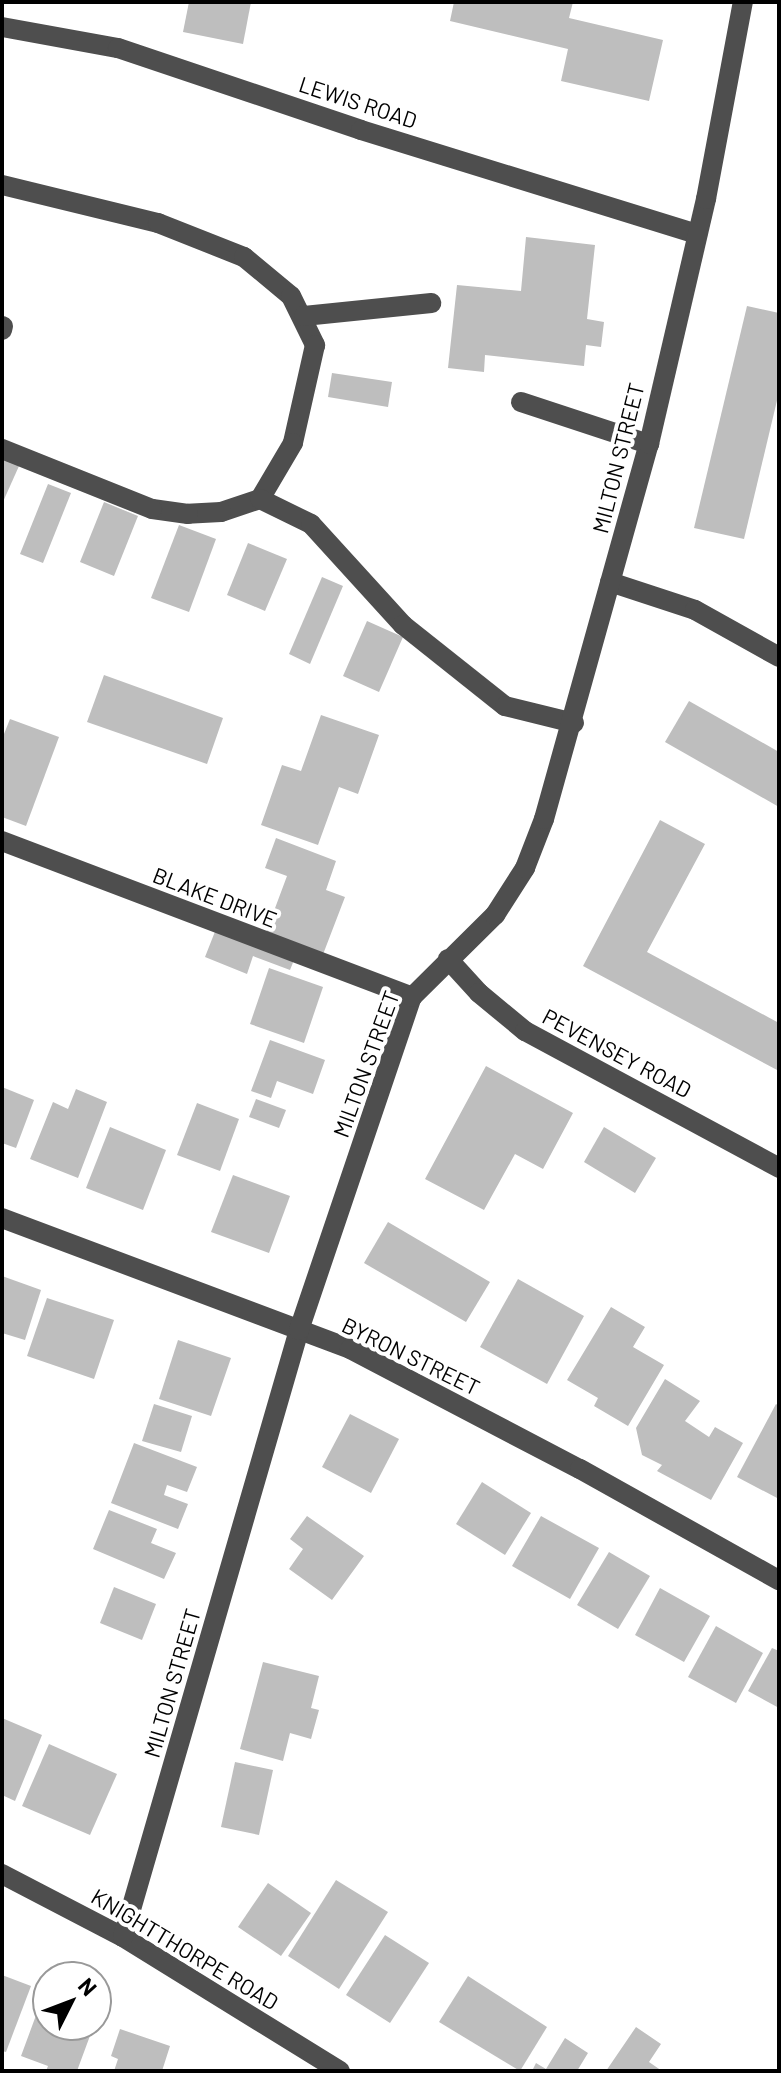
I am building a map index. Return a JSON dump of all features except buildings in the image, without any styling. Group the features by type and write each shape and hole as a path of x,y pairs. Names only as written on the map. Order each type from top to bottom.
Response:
{"street":[{"name":"MILTON STREET","path":"123,1937 299,1330 412,997 495,915 525,868 574,723 649,444 697,234 743,2"},
{"name":"LEWIS ROAD","path":"2,27 118,48 361,130 697,234"},
{"path":"2,185 158,223 244,257 275,280 304,316 315,345 293,443 275,480 260,499 210,513 188,514 152,509 2,449"},
{"path":"304,316 431,303"},
{"path":"521,402 649,444"},
{"path":"260,499 311,524 403,625 505,706 574,723"},
{"path":"610,582 695,610 779,657"},
{"name":"BLAKE DRIVE","path":"2,841 412,997"},
{"name":"PEVENSEY ROAD","path":"448,959 479,993 525,1031 779,1168"},
{"name":"BYRON STREET","path":"2,1218 350,1349 779,1580"},
{"name":"KNIGHTTHORPE ROAD","path":"2,1874 123,1937 340,2071"}]}
